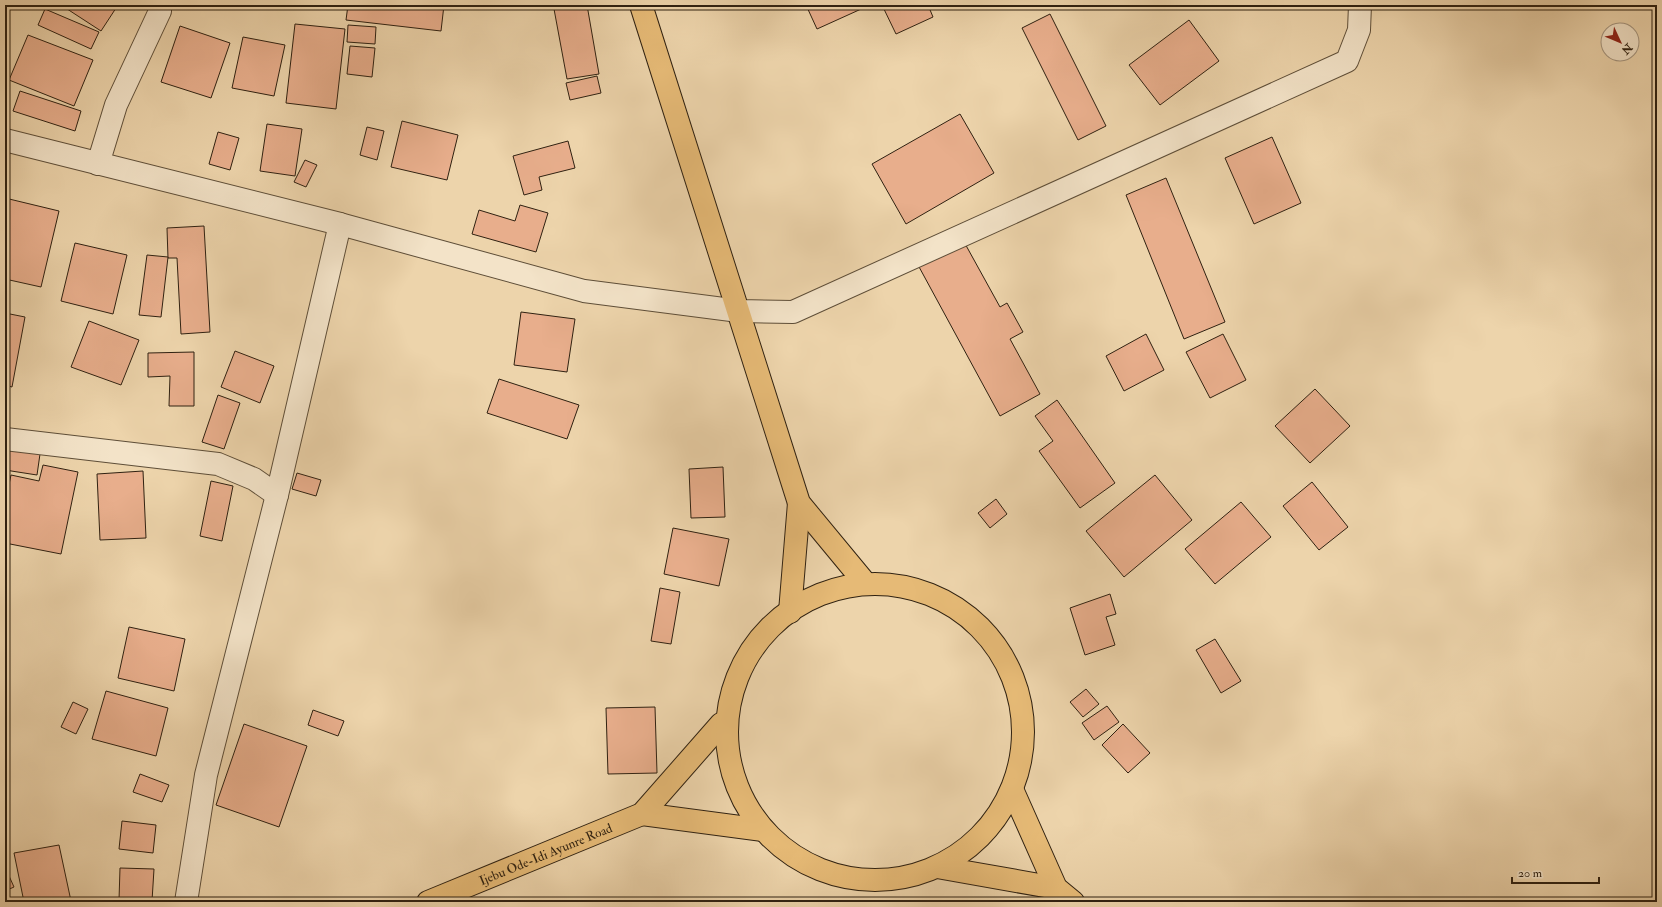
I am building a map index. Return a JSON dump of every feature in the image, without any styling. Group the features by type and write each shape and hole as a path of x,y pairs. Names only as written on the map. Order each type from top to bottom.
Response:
{"main road":[{"path":"641,5 800,503 866,584"},
{"path":"790,612 800,503"},
{"path":"642,814 721,724 730,694 751,651 769,630 790,612 813,598 839,589 866,584 894,585 920,590 945,601 968,616 988,635 1004,657 1015,682 1022,708 1024,735 1020,763 1012,789 999,813 982,835 961,853 937,867 912,876 885,881 857,880 830,874 805,864 782,849 763,830 747,808 735,783 721,724"},
{"path":"1012,789 1056,888 1073,902"},
{"path":"642,814 763,830"},
{"name":"Ijebu Ode-Idi Ayunre Road","path":"428,902 642,814"},
{"path":"937,867 1056,888"}],"street":[{"path":"5,140 340,224 584,291 739,311 793,312 1347,61 1359,30 1360,5"},
{"path":"98,164 116,105 160,11"},
{"path":"186,902 206,775 277,495 340,224"},
{"path":"5,439 218,464 254,478 277,495"}],"building":[{"path":"61,5 118,5 101,31"},
{"path":"348,5 444,5 441,31 346,20"},
{"path":"577,5 587,5 599,74 567,79 554,9"},
{"path":"806,5 870,5 817,29"},
{"path":"882,5 928,5 933,17 896,34"},
{"path":"1259,5 1312,5 1312,9 1259,8"},
{"path":"45,9 99,32 91,49 38,25"},
{"path":"1050,14 1106,126 1078,140 1022,28"},
{"path":"1189,20 1219,61 1160,105 1129,65"},
{"path":"295,24 345,29 336,109 286,103"},
{"path":"348,25 376,27 375,44 347,42"},
{"path":"180,26 230,43 211,98 161,82"},
{"path":"28,35 93,60 74,106 9,80"},
{"path":"243,37 285,45 274,96 232,88"},
{"path":"350,46 375,48 372,77 347,74"},
{"path":"597,76 601,93 570,100 566,83"},
{"path":"20,91 81,111 75,131 13,111"},
{"path":"960,114 994,173 906,224 872,164"},
{"path":"402,121 458,135 447,180 391,167"},
{"path":"267,124 302,129 295,176 260,171"},
{"path":"367,127 384,131 377,160 360,155"},
{"path":"218,132 239,138 230,170 209,164"},
{"path":"1272,137 1301,203 1254,224 1225,158"},
{"path":"568,141 575,168 539,177 542,190 524,195 513,156"},
{"path":"305,160 317,165 306,187 294,182"},
{"path":"1166,178 1225,322 1184,339 1126,195"},
{"path":"5,198 59,211 41,287 5,279"},
{"path":"520,205 548,213 536,252 472,234 479,210 515,221"},
{"path":"204,226 210,332 181,334 177,258 168,258 167,228"},
{"path":"963,240 1000,307 1007,303 1023,332 1010,339 1040,394 1000,416 918,265"},
{"path":"75,243 127,255 113,314 61,301"},
{"path":"147,255 168,257 161,317 139,315"},
{"path":"521,312 575,319 567,372 514,365"},
{"path":"5,313 25,317 12,387 5,385"},
{"path":"89,321 139,340 121,385 71,367"},
{"path":"1146,334 1164,370 1124,391 1106,356"},
{"path":"1223,334 1246,380 1210,398 1186,352"},
{"path":"235,351 274,366 260,403 221,387"},
{"path":"194,352 194,406 169,406 170,376 148,377 148,353"},
{"path":"499,379 579,405 567,439 487,413"},
{"path":"1315,389 1350,426 1310,463 1275,426"},
{"path":"218,395 240,403 224,449 202,442"},
{"path":"1057,400 1115,483 1080,508 1039,451 1053,441 1035,416"},
{"path":"9,449 40,454 37,475 5,470"},
{"path":"43,465 78,472 61,554 5,543 5,503 11,475 39,481"},
{"path":"723,467 725,517 691,518 689,469"},
{"path":"143,471 146,538 100,540 97,474"},
{"path":"297,473 321,480 316,496 292,489"},
{"path":"1155,475 1192,520 1124,577 1086,531"},
{"path":"211,481 233,486 222,541 200,536"},
{"path":"1312,482 1348,527 1319,550 1283,506"},
{"path":"996,499 1007,514 990,528 978,513"},
{"path":"1241,502 1271,537 1215,584 1185,549"},
{"path":"673,528 729,539 719,586 664,574"},
{"path":"660,588 680,592 671,644 651,641"},
{"path":"1110,594 1116,614 1106,617 1115,645 1085,655 1070,608"},
{"path":"129,627 185,639 174,691 118,678"},
{"path":"1215,639 1241,681 1221,693 1196,650"},
{"path":"1086,689 1099,704 1083,717 1070,702"},
{"path":"106,691 168,708 156,756 92,739"},
{"path":"73,702 88,709 76,734 61,727"},
{"path":"1107,706 1119,722 1094,740 1082,723"},
{"path":"655,707 657,773 608,774 606,708"},
{"path":"313,710 344,721 338,736 308,725"},
{"path":"244,724 307,746 279,827 216,805"},
{"path":"1123,724 1150,753 1128,773 1102,745"},
{"path":"140,774 169,785 162,802 133,792"},
{"path":"122,821 156,825 153,853 119,849"},
{"path":"59,845 71,901 24,902 14,853"},
{"path":"5,867 14,887 5,891"},
{"path":"120,868 154,869 152,901 119,900"}]}
